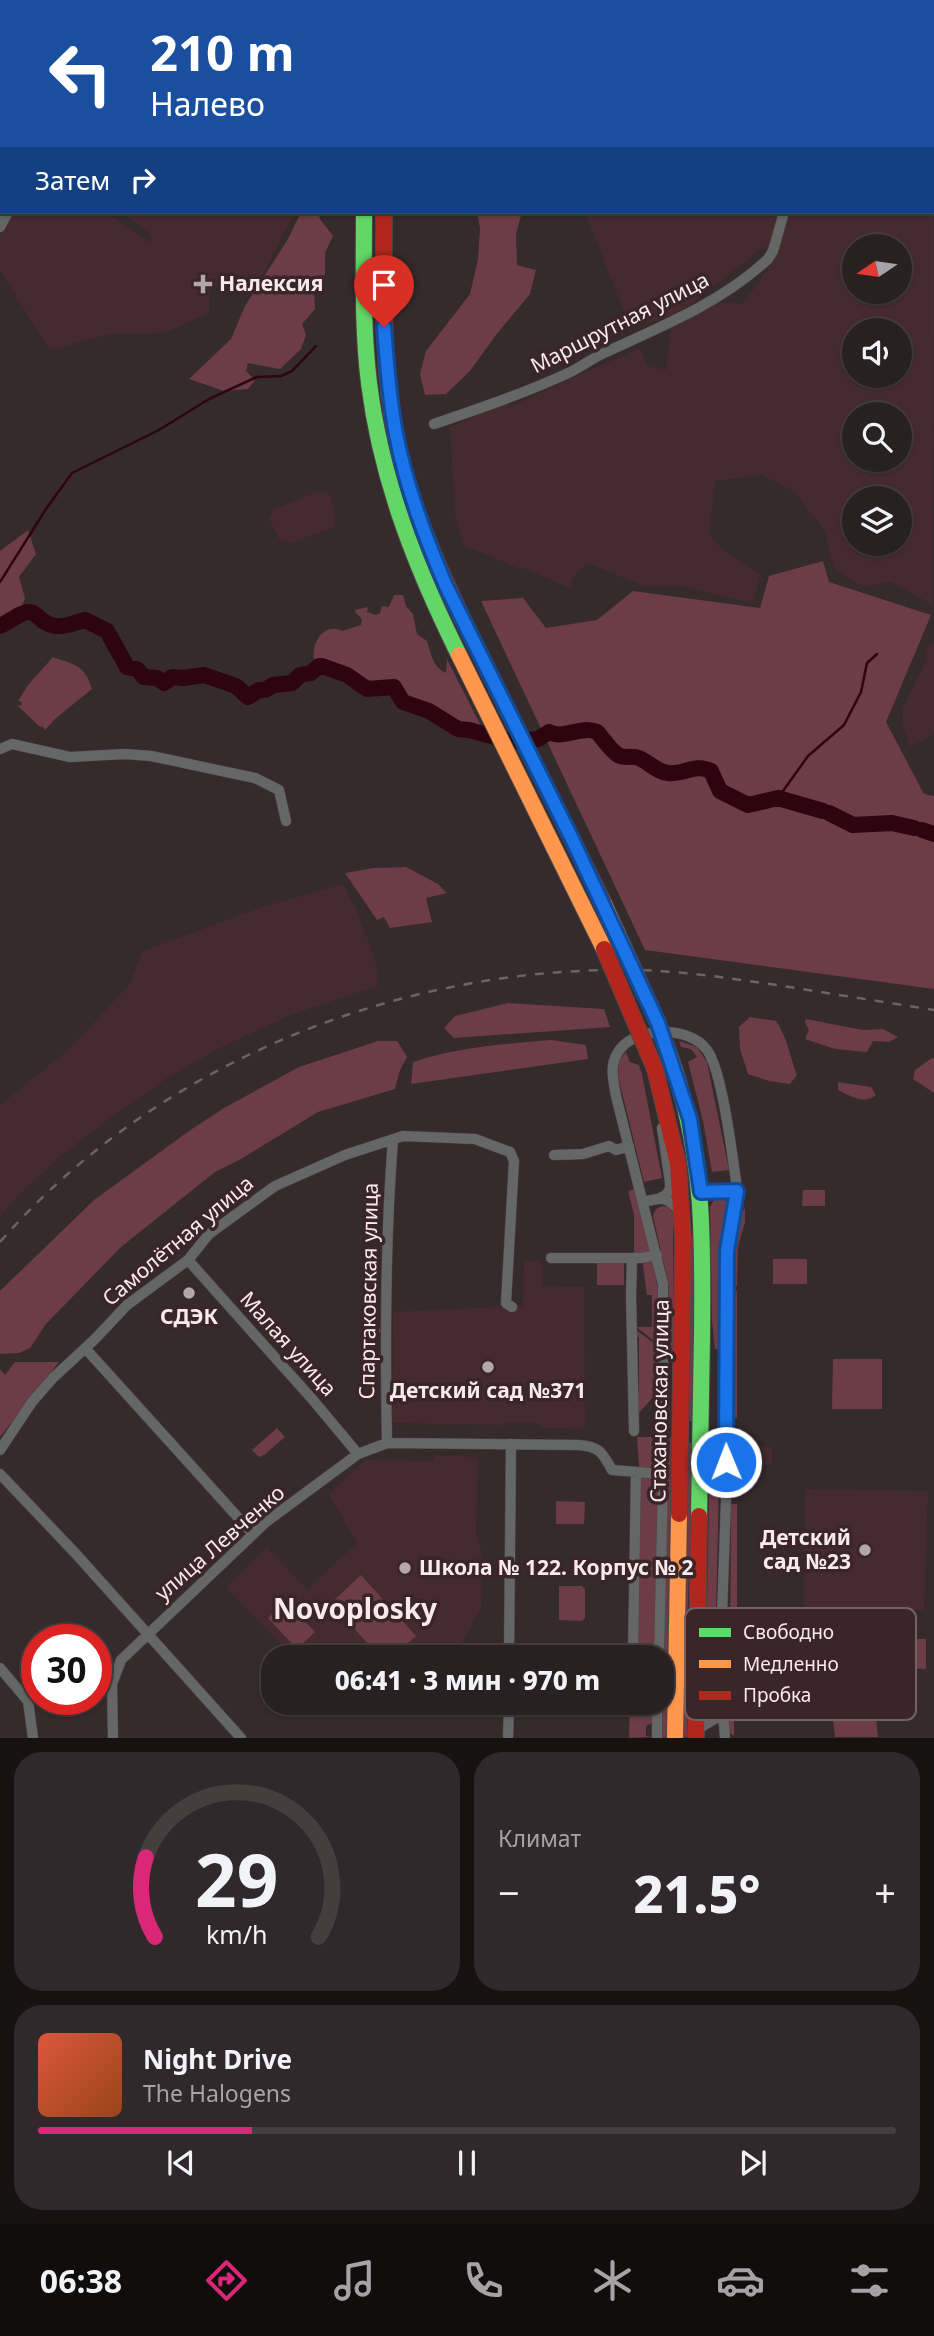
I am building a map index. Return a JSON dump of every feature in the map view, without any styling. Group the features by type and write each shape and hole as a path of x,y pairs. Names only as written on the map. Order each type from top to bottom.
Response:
{"main road":[{"name":"Стахановская улица","path":"364,214 364,328 371,402 394,503 429,595 613,967 655,1069 678,1164 683,1251 675,1738"},
{"name":"Стахановская улица","path":"384,214 384,327 390,400 396,437 412,498 432,554 615,927 658,1023 690,1119 701,1192 702,1244 699,1608"}],"street":[{"name":"Маршрутная улица","path":"434,424 566,375 604,353 704,306 770,257 783,214"},
{"path":"0,749 12,744 70,757 145,755 255,779 269,783 279,790 286,821"},
{"path":"659,1645 665,1311 663,1284 613,1080 613,1065 617,1053 630,1041 647,1035 671,1033 691,1037 708,1050 715,1066 737,1191 726,1264 726,1500 722,1608"},
{"path":"643,1202 660,1198 668,1193 670,1186 655,1069"},
{"name":"Самолётная улица","path":"0,1450 32,1402 61,1369 127,1305 188,1260 209,1234 275,1186 345,1155 403,1136 475,1139 510,1152 514,1161 506,1303 512,1307"},
{"name":"Спартаковская улица","path":"387,1443 385,1374 388,1202 393,1140"},
{"path":"554,1155 583,1154 609,1146 616,1150 629,1146"},
{"path":"701,1192 737,1191"},
{"path":"660,1198 670,1200 682,1213"},
{"path":"551,1258 632,1259 657,1255"},
{"path":"632,1259 634,1431"},
{"name":"Малая улица","path":"188,1260 358,1454"},
{"path":"85,1348 253,1534"},
{"name":"улица Левченко","path":"113,1738 112,1684 121,1660 253,1534 358,1454 387,1443 555,1444 595,1447 612,1470 663,1475"},
{"path":"509,1645 511,1444"},
{"path":"633,1645 636,1473"},
{"path":"0,1474 76,1553 242,1738"},
{"path":"0,1668 28,1701 33,1738"},
{"path":"509,1715 509,1738"},
{"path":"657,1715 657,1738"},
{"path":"696,1734 715,1720"},
{"path":"724,1720 725,1738"}],"shaded area":[{"path":"12,214 109,214 149,242 153,236 124,214 294,214 259,282 209,285 209,313 165,333 110,334 50,350 0,271 0,237"},
{"path":"300,214 319,214 333,236 325,253 325,274 314,290 315,309 302,324 306,335 301,349 280,369 248,363 246,371 255,380 248,389 224,391 189,379 231,339 245,306 288,239"},
{"path":"477,214 521,214 516,234 517,265 536,270 530,294 470,371 446,394 425,395 420,374 426,351 470,294 478,259 480,228"},
{"path":"586,214 780,214 772,247 764,247 675,316 630,327"},
{"path":"786,214 934,214 933,605 891,582 863,587 834,569 825,532 794,491 762,475 715,481 709,535 724,551 761,575 752,604 681,586 644,586 588,563 576,574 569,588 463,545 455,514 450,427 507,402 509,407 639,348 648,366 666,370 671,329 716,302 743,304 780,251 777,249"},
{"path":"319,491 330,495 336,517 334,527 290,543 279,539 269,518 274,509"},
{"path":"28,530 36,554 19,577 25,598 14,626 0,627 0,551"},
{"path":"823,561 829,582 931,615 886,722 924,794 934,796 934,989 645,950 481,601 523,598 546,628 597,620 633,591 760,608 769,576"},
{"path":"394,595 403,595 406,606 413,614 417,634 427,641 435,664 446,673 447,659 484,732 458,728 428,708 405,700 397,686 366,686 348,672 328,662 322,663 314,659 317,641 324,632 330,629 342,631 361,625 362,619 355,610 368,607 367,612 376,615 380,613 382,606 389,607"},
{"path":"934,643 934,734 910,747 903,726 903,707 927,659 925,649"},
{"path":"53,657 82,670 92,689 45,730 17,705 21,706 22,702 18,701 28,685"},
{"path":"406,867 438,884 447,893 426,898 432,922 390,928 384,917 377,920 345,873 374,868"},
{"path":"343,884 358,913 375,960 379,985 291,1015 224,1046 170,1076 60,1157 19,1195 0,1217 0,1105 67,1051 129,985 143,951 262,907"},
{"path":"508,1003 604,1009 610,1027 454,1038 444,1028 455,1016"},
{"path":"750,1017 776,1021 780,1027 797,1075 790,1084 748,1074 740,1049 739,1027"},
{"path":"806,1019 863,1030 883,1029 898,1037 889,1042 873,1041 867,1052 835,1049 805,1039 809,1030"},
{"path":"551,1040 586,1045 588,1059 411,1084 413,1062 464,1050"},
{"path":"378,1041 397,1041 407,1057 395,1089 318,1112 215,1172 121,1247 46,1324 30,1348 19,1353 0,1354 0,1291 94,1200 224,1108 299,1067"},
{"path":"679,1041 697,1047 707,1062 729,1170 712,1172 688,1062 697,1057 691,1049 681,1047"},
{"path":"626,1052 630,1062 639,1065 642,1074 662,1178 644,1182 618,1076 619,1060"},
{"path":"932,1058 934,1093 913,1079 915,1070"},
{"path":"838,1082 871,1087 876,1095 867,1099 852,1097 838,1090"},
{"path":"634,1189 651,1254 634,1257 634,1215 628,1191"},
{"path":"803,1190 825,1190 825,1206 802,1206"},
{"path":"722,1198 729,1203 730,1210 721,1254 719,1349 715,1349 710,1207 714,1200"},
{"path":"669,1207 673,1213 673,1354 669,1355 669,1287 653,1216 656,1209"},
{"path":"745,1208 745,1222 738,1246 737,1286 731,1286 734,1235"},
{"path":"691,1238 694,1238 693,1421 689,1421"},
{"path":"773,1259 807,1259 807,1284 773,1284"},
{"path":"597,1260 624,1260 624,1285 597,1285"},
{"path":"654,1260 659,1302 658,1344 636,1327 652,1327 652,1295 647,1295 643,1266 644,1262"},
{"name":"Детский сад №371","path":"524,1261 542,1261 542,1286 584,1287 585,1429 544,1428 534,1422 508,1422 504,1425 392,1423 393,1312 523,1306"},
{"path":"731,1291 737,1291 737,1418 731,1418"},
{"path":"368,1324 375,1324 382,1331 374,1336 374,1353 383,1358 382,1363 366,1361"},
{"path":"631,1326 660,1348 659,1390 634,1419 633,1392 639,1392 639,1337 631,1336"},
{"path":"833,1359 882,1359 882,1409 832,1409"},
{"path":"15,1362 59,1362 0,1437 0,1369 5,1375"},
{"path":"277,1428 285,1437 259,1457 252,1450"},
{"path":"637,1437 659,1437 659,1465 639,1467"},
{"path":"665,1437 671,1437 668,1645 662,1645"},
{"path":"710,1440 720,1440 716,1608 707,1608"},
{"path":"693,1442 688,1608 685,1608 687,1737 682,1738 688,1443"},
{"path":"738,1446 737,1498 731,1498 731,1447"},
{"path":"740,1447 772,1447 772,1465 761,1465 761,1477 739,1477"},
{"name":"Школа № 122. Корпус № 2","path":"434,1455 478,1457 476,1534 482,1553 481,1608 461,1645 282,1645 226,1587 267,1547 307,1589 357,1543 329,1494 365,1460 433,1461"},
{"path":"641,1476 656,1477 659,1480 654,1645 636,1645"},
{"name":"Детский сад №23","path":"805,1489 928,1491 924,1610 804,1608"},
{"path":"556,1501 585,1502 584,1524 556,1524"},
{"path":"731,1504 737,1504 737,1608 730,1608"},
{"path":"361,1575 416,1636 406,1645 369,1645 331,1603"},
{"path":"559,1586 582,1586 585,1589 585,1618 582,1621 559,1620"},
{"path":"286,1601 315,1632 301,1645 293,1645 268,1618"},
{"path":"916,1639 926,1639 926,1669 916,1669"},
{"path":"630,1715 652,1716 652,1723 646,1726 646,1736 652,1737 629,1738"},
{"path":"661,1715 667,1715 667,1737 661,1738"},
{"path":"728,1720 734,1720 734,1736 728,1731"},
{"path":"876,1720 878,1737 835,1737 833,1721"}],"waterway":[{"path":"0,582 72,473 159,430 209,399 257,377 281,376 292,371 316,346"},
{"path":"0,626 26,612 33,613 54,626 85,620 107,631 127,667 137,669 144,677 157,678 164,683 172,677 204,675 236,686 248,697 273,685 292,683 300,675 311,673 322,666 347,675 367,689 394,687 403,702 429,711 458,729 510,741 538,739 549,732 560,734 591,730 597,732 618,755 639,758 664,772 700,768 711,771 720,791 748,805 778,798 823,811"},
{"path":"778,798 808,756 844,725 861,692 867,663 877,654"},
{"path":"829,813 853,825 892,823 914,828"},
{"path":"922,830 934,834"}],"railway":[{"path":"0,1242 63,1178 132,1123 208,1076 288,1037 372,1007 459,986 547,973 636,970 728,978 934,1010"}],"traffic: fast":[{"path":"364,214 365,340 369,383 382,454 402,523 428,589 459,655"},
{"path":"675,1071 692,1138 702,1234 699,1516"}],"traffic: slow":[{"path":"459,655 604,949"},
{"path":"603,902 658,1023 675,1071"},
{"path":"675,1738 679,1514"}],"traffic: jam":[{"path":"384,214 386,353 396,437 421,522 481,656"},
{"path":"481,656 603,902"},
{"path":"604,949 655,1069"},
{"path":"655,1069 678,1164 683,1238 679,1514"},
{"path":"698,1608 699,1516"},
{"path":"696,1720 696,1738"}],"place":[{"name":"Налексия","path":"203,284"},
{"name":"СДЭК","path":"189,1293"},
{"name":"Детский сад №371","path":"488,1367"},
{"name":"Детский сад №23","path":"865,1550"},
{"name":"Школа № 122. Корпус № 2","path":"405,1568"}],"district":[{"name":"Novoplosky","path":"355,1609"}],"route":[{"path":"384,327 396,437 412,498 432,554 615,927 658,1023 690,1119 701,1192 737,1191 727,1251 726,1462"}]}
